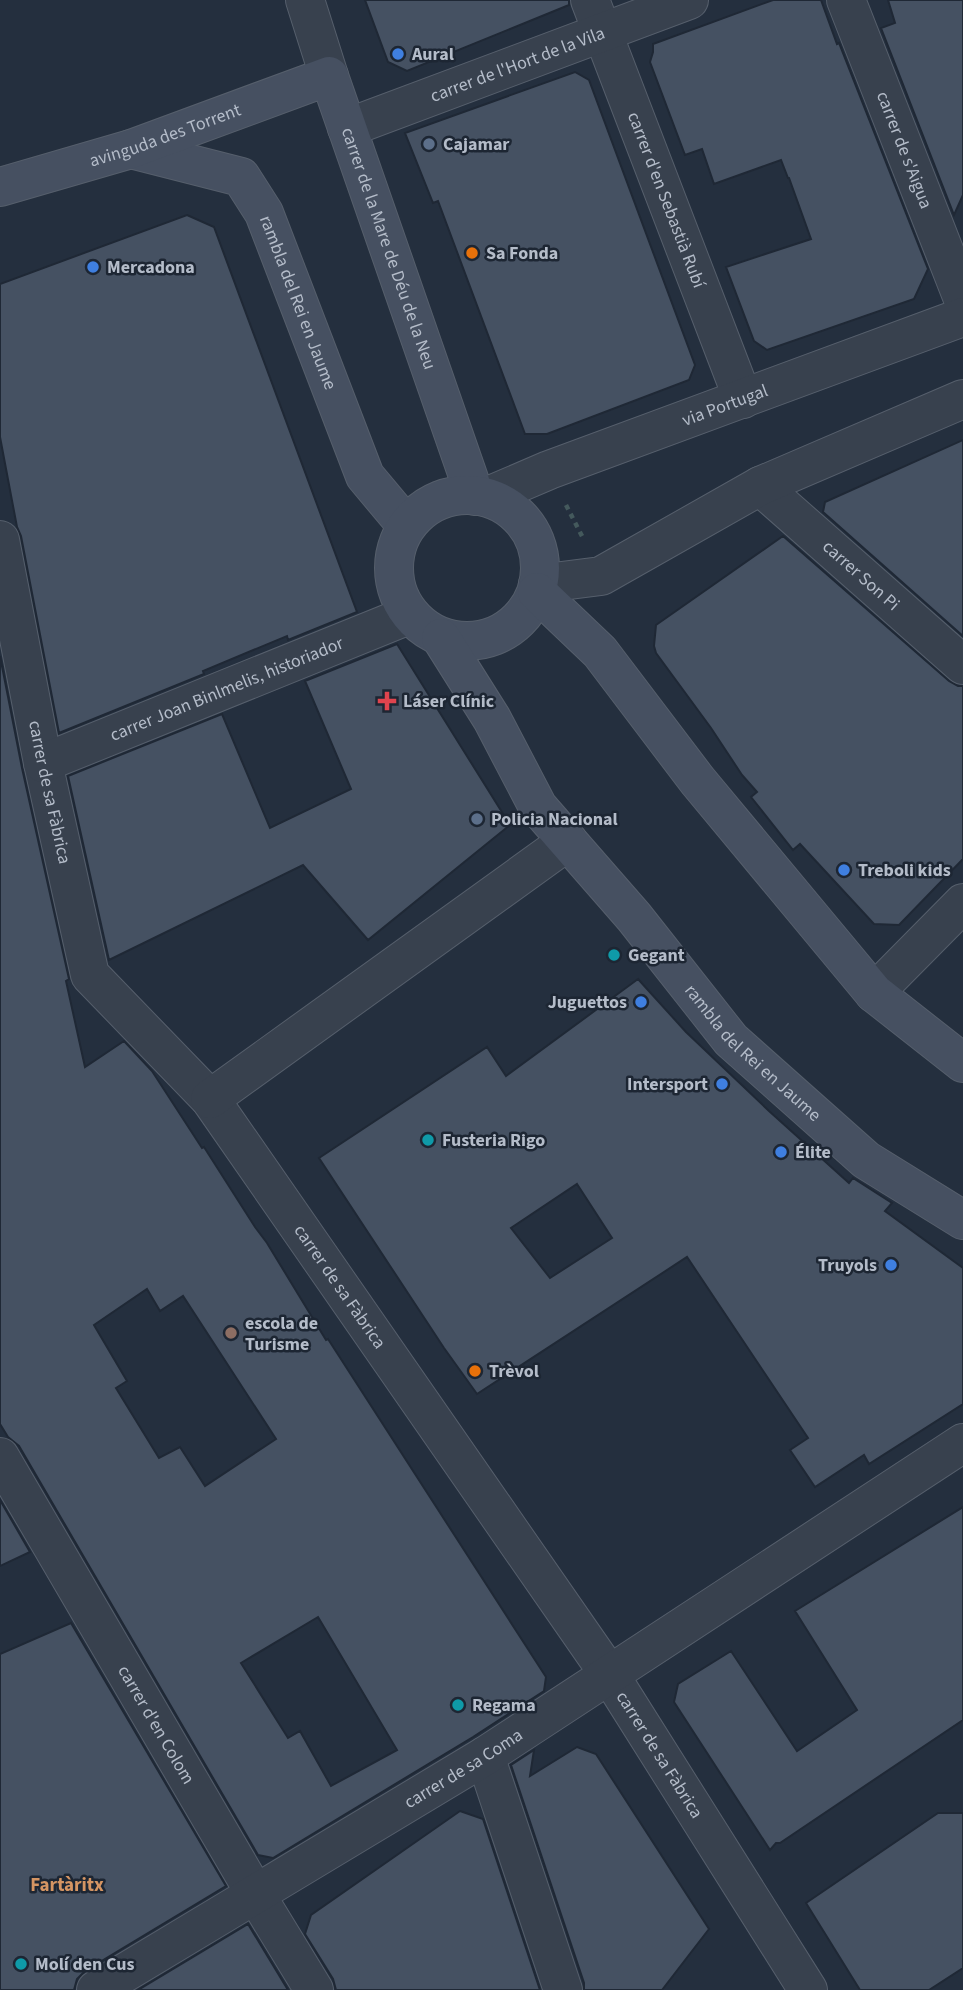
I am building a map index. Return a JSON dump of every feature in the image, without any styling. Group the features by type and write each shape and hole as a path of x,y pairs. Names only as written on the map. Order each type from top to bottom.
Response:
{"main road":[{"name":"carrer de la Mare de Déu de la Neu","path":"329,76 480,496"},
{"name":"avinguda des Torrent","path":"0,187 131,149 329,76"},
{"name":"rambla del Rei en Jaume","path":"131,149 241,177 264,213 365,476 406,525"},
{"name":"via Portugal","path":"406,525 422,509 442,499 463,495 480,496"},
{"path":"406,525 396,547 392,570 397,594 409,615 441,638 465,642 488,639 509,629 526,613 538,588 541,568 537,544 525,523 508,507 480,496"},
{"path":"538,588 600,652 697,780 874,993 963,1063"},
{"name":"rambla del Rei en Jaume","path":"441,638 492,719 538,807 634,917 731,1040 866,1160 963,1220"}],"street":[{"name":"carrer de la Mare de Déu de la Neu","path":"305,0 329,76"},
{"name":"carrer de l'Hort de la Vila","path":"347,128 596,17 688,0"},
{"name":"carrer de s'Aigua","path":"846,0 963,299"},
{"name":"carrer d'en Sebastià Rubí","path":"596,17 743,398"},
{"name":"via Portugal","path":"480,496 963,317"},
{"path":"538,588 601,576 760,486 963,399"},
{"name":"carrer Son Pi","path":"760,486 963,665"},
{"name":"carrer de sa Fàbrica","path":"0,540 43,763 90,975 210,1099 609,1674 808,1990"},
{"name":"carrer Joan Binlmelis, historiador","path":"43,763 409,615"},
{"path":"210,1099 568,841"},
{"path":"874,993 963,903"},
{"name":"carrer de sa Coma","path":"96,1990 485,1756 963,1443"},
{"name":"carrer d'en Colom","path":"0,1457 314,1990"},
{"path":"485,1756 563,1990"}],"path":[{"path":"549,470 601,576"}],"building":[{"path":"365,0 569,0 569,5 407,71 388,62"},
{"path":"773,0 821,0 928,269 914,299 767,350 754,341 726,267 811,239 789,178 781,160 714,184 702,149 685,155 650,62 653,44"},
{"path":"888,0 963,0 963,195 954,215 881,28 895,23"},
{"path":"575,72 589,80 695,365 689,380 547,434 525,434 438,201 433,203 405,133"},
{"path":"187,215 214,227 357,612 288,640 287,636 203,671 204,674 59,733 0,437 0,284"},
{"path":"963,440 963,636 823,512 825,502"},
{"path":"783,536 949,681 963,686 963,859 899,925 874,924 800,844 793,850 751,797 757,792 742,775 656,653 656,625"},
{"path":"397,644 510,825 368,940 303,865 109,960 68,776 222,714 270,828 351,789 305,681"},
{"path":"0,656 69,979 66,981 85,1067 124,1041 152,1071 267,1243 326,1340 328,1339 546,1677 544,1691 273,1858 258,1855 19,1446 8,1437 0,1424","holes":["147,1289 160,1311 183,1296 276,1439 205,1486 180,1447 159,1458 116,1388 127,1381 94,1325","318,1617 397,1750 331,1786 300,1731 288,1738 241,1663"]},
{"path":"638,979 686,1032 849,1183 853,1178 892,1203 885,1211 963,1268 963,1404 869,1464 864,1455 815,1487 790,1450 808,1438 687,1257 477,1394 319,1158 487,1047 506,1076","holes":["577,1184 612,1238 550,1278 511,1228"]},
{"path":"0,1500 30,1552 0,1566"},
{"path":"963,1507 963,1720 780,1843 776,1843 770,1850 674,1702 678,1684 731,1651 797,1751 857,1710 795,1611"},
{"path":"71,1623 226,1886 85,1971 77,1979 74,1990 0,1990 0,1654"},
{"path":"577,1747 596,1754 709,1929 662,1990 584,1990 584,1983 511,1765 534,1750 530,1776"},
{"path":"460,1811 483,1819 540,1990 336,1990 333,1979 305,1934 311,1915"},
{"path":"938,1813 963,1813 963,1968 929,1990 860,1990 806,1903"},
{"path":"248,1924 288,1990 138,1990"}],"place":[{"name":"Aural","path":"398,54"},
{"name":"Cajamar","path":"429,144"},
{"name":"Sa Fonda","path":"472,253"},
{"name":"Mercadona","path":"93,267"},
{"name":"Láser Clínic","path":"387,701"},
{"name":"Policia Nacional","path":"477,819"},
{"name":"Treboli kids","path":"844,870"},
{"name":"Gegant","path":"614,955"},
{"name":"Juguettos","path":"641,1002"},
{"name":"Intersport","path":"722,1084"},
{"name":"Fusteria Rigo","path":"428,1140"},
{"name":"Élite","path":"781,1152"},
{"name":"Truyols","path":"891,1265"},
{"name":"escola de Turisme","path":"231,1333"},
{"name":"Trèvol","path":"475,1371"},
{"name":"Regama","path":"458,1705"},
{"name":"Molí den Cus","path":"21,1964"}],"district":[{"name":"Fartàritx","path":"67,1885"}]}
